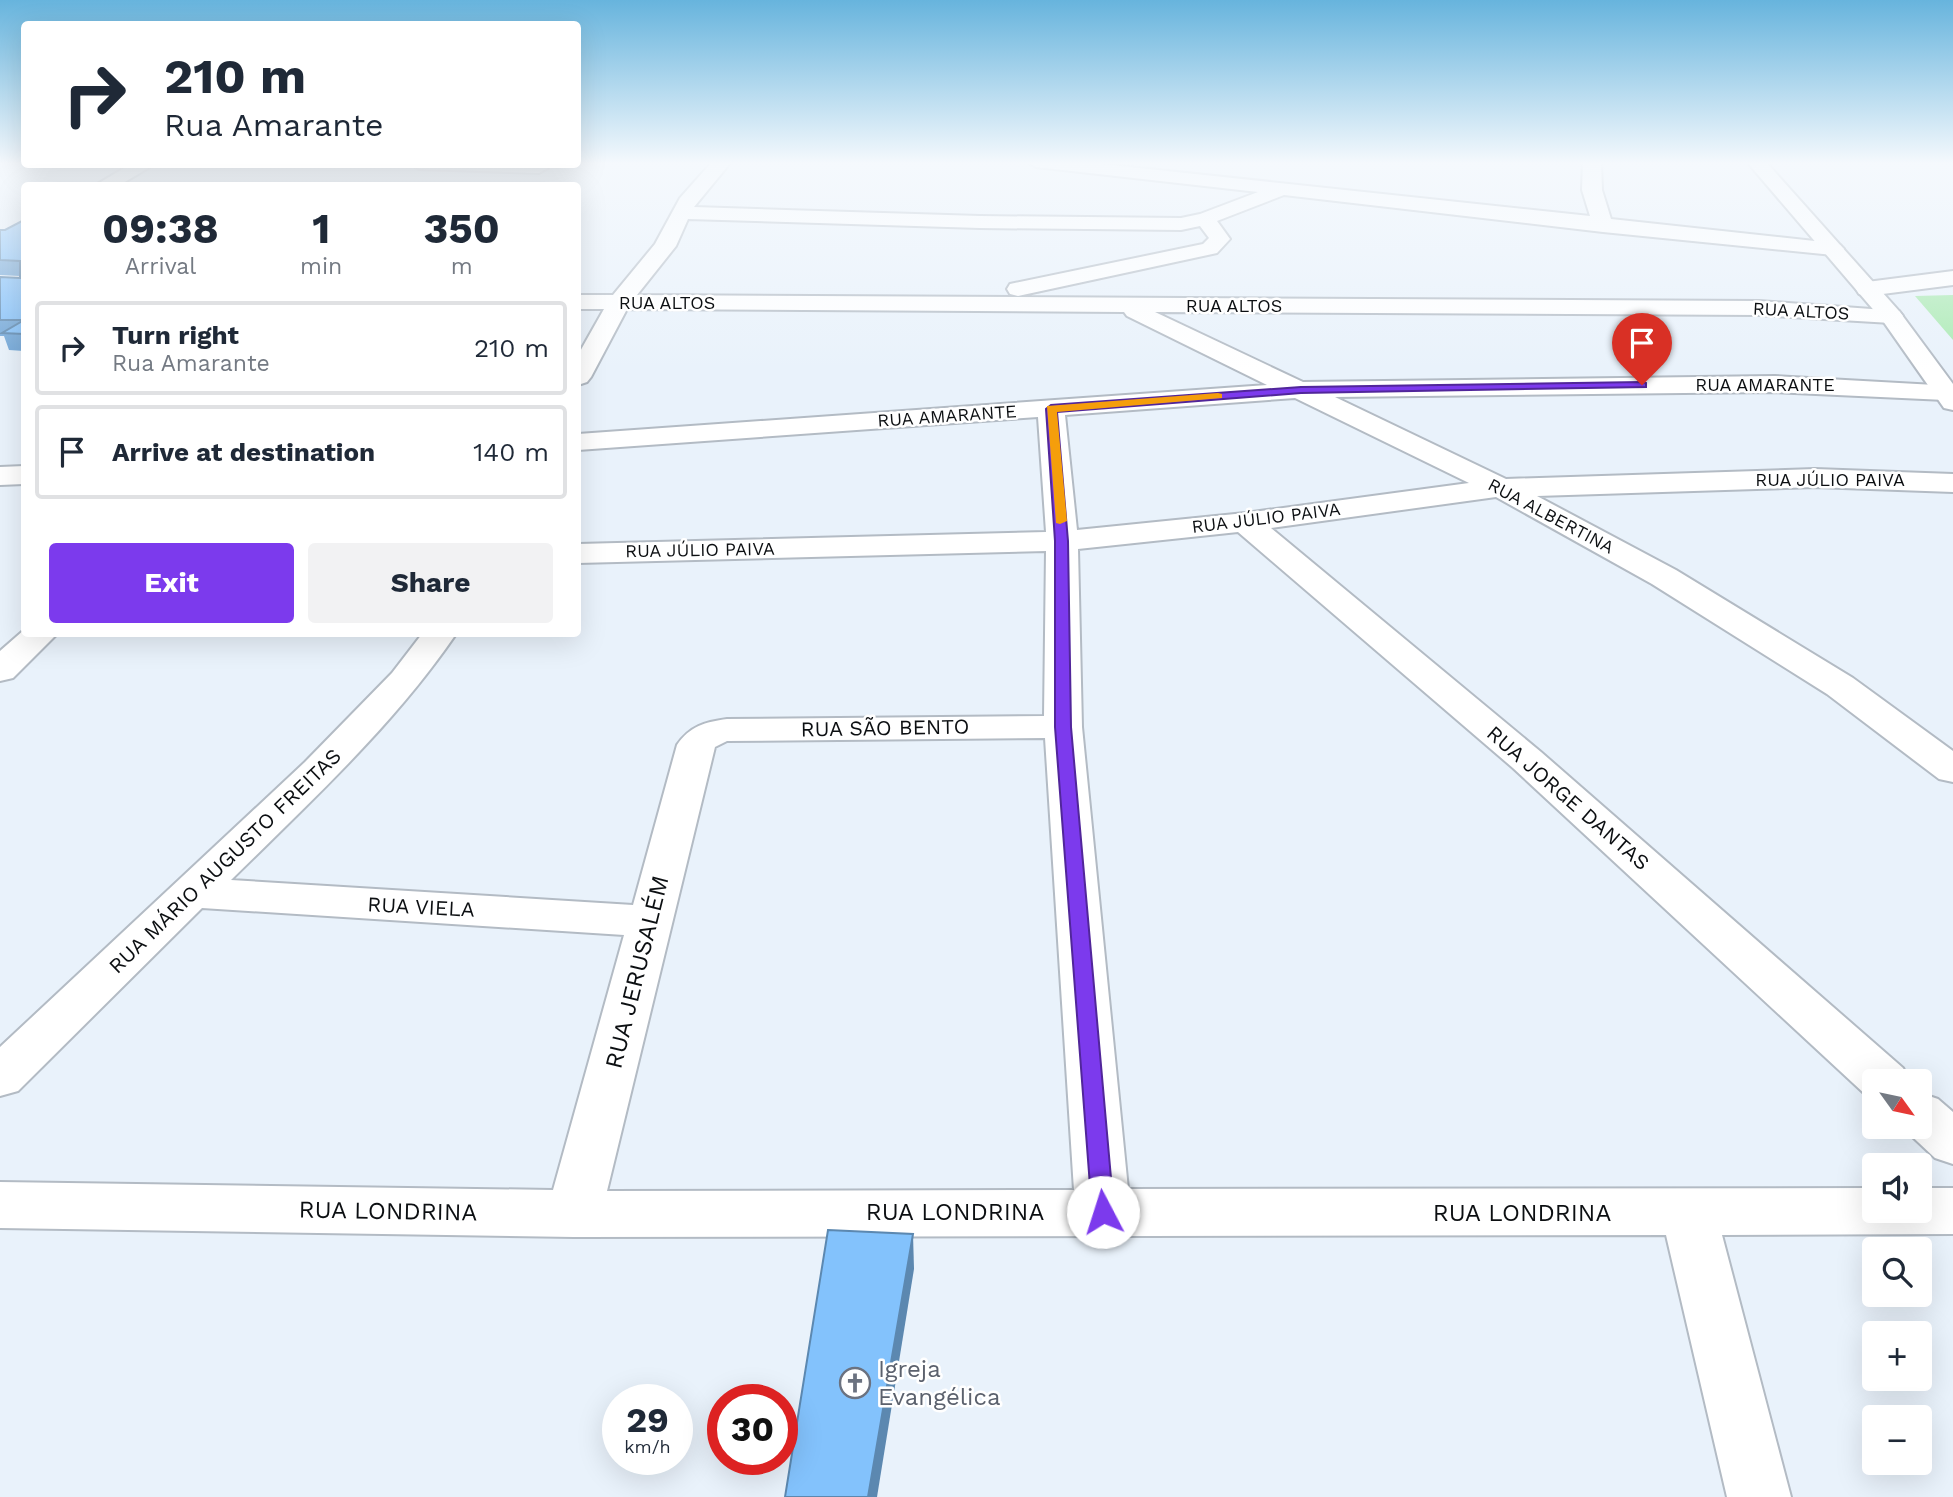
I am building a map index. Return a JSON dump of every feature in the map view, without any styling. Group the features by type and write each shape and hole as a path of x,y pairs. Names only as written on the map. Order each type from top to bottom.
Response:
{"street":[{"path":"581,372 620,303 664,246 671,232"},
{"path":"944,304 1210,249 1220,239 1215,232"},
{"path":"1662,232 1833,249"},
{"path":"1818,232 1891,316 1949,397"},
{"path":"1867,289 1953,278"},
{"name":"RUA ALTOS","path":"581,302 1759,308 1891,316"},
{"name":"RUA ALBERTINA","path":"1124,306 1501,488 1664,577 1840,687 1953,769"},
{"name":"RUA AMARANTE","path":"581,442 1301,390 1775,384 1949,397"},
{"path":"1051,409 1062,541 1063,727 1103,1212"},
{"path":"0,476 21,475"},
{"name":"RUA JÚLIO PAIVA","path":"581,554 1062,541 1245,522 1501,488 1762,479 1864,478 1953,483"},
{"name":"RUA JORGE DANTAS","path":"1245,522 1527,760 1871,1069"},
{"path":"0,670 37,637"},
{"name":"RUA MÁRIO AUGUSTO FREITAS","path":"0,1077 319,771 405,681 437,637"},
{"name":"RUA SÃO BENTO","path":"707,734 727,730 1063,727"},
{"name":"RUA JERUSALÉM","path":"574,1214 696,745 707,734"},
{"name":"RUA VIELA","path":"193,894 649,921"},
{"path":"1932,1124 1953,1143"},
{"name":"RUA LONDRINA","path":"0,1205 574,1214 1689,1214 1953,1211"},
{"path":"1689,1214 1759,1497"}],"green space":[{"path":"1953,295 1953,340 1915,296"}],"building":[{"path":"0,232 21,232 21,320 0,320 0,277 20,278 20,261 0,260"},
{"path":"21,322 21,334 2,333"},
{"name":"Igreja Evangélica","path":"828,1230 913,1234 868,1497 785,1497 789,1475 798,1475 798,1416"}],"slow traffic":[{"path":"1060,521 1051,409 1218,396"}],"place":[{"name":"Igreja Evangélica","path":"855,1383"}],"route":[{"path":"1103,1212 1063,727 1062,541 1051,409 1301,390 1642,385"}]}
